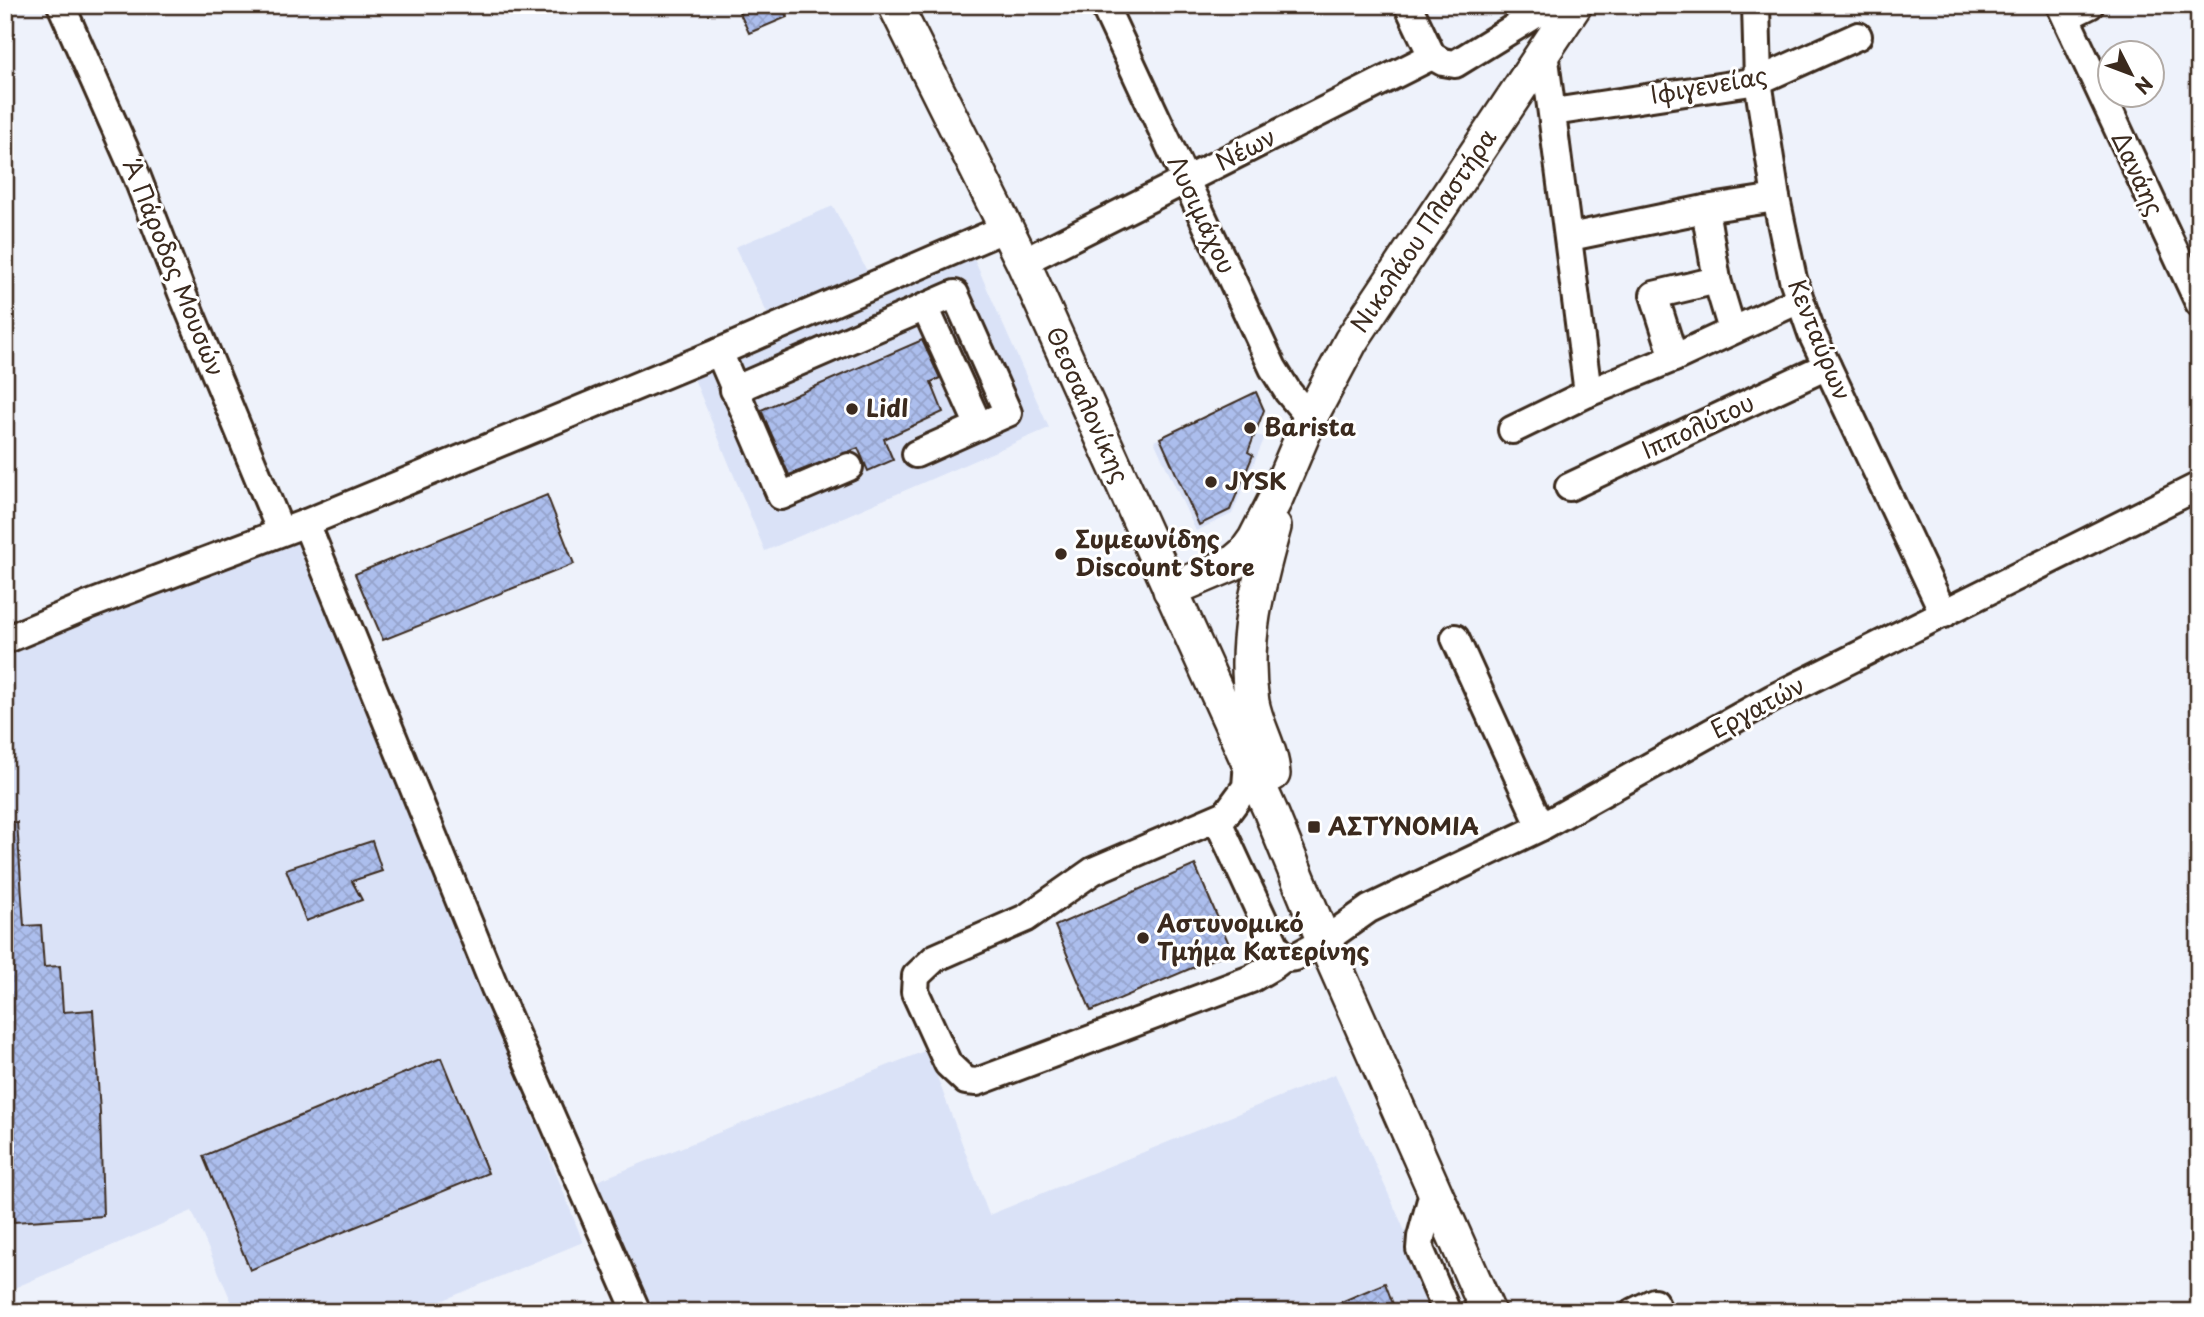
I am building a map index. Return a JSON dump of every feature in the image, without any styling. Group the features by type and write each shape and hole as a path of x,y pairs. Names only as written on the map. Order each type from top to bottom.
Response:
{"main road":[{"name":"Θεσσαλονίκης","path":"895,5 1023,261 1270,810 1324,940 1488,1312"},
{"name":"Νικολάου Πλαστήρα","path":"1174,600 1239,559 1260,531 1310,418 1351,341 1544,52 1559,8"},
{"name":"Νικολάου Πλαστήρα","path":"1270,810 1273,769 1253,706 1248,671 1251,618 1289,467"},
{"path":"1174,600 1247,578 1264,561"}],"street":[{"name":"Α΄ Πάροδος Μουσών","path":"61,5 137,177 281,532"},
{"name":"Λυσιμάχου","path":"1104,5 1273,368 1288,392 1310,418"},
{"path":"1408,5 1432,56 1455,64 1559,8"},
{"name":"Κενταύρων","path":"1756,5 1758,81 1776,198 1799,300 1827,366 1944,614"},
{"path":"2063,11 2090,5"},
{"name":"Δανάης","path":"2063,11 2199,303"},
{"name":"Ιφιγενείας","path":"1553,111 1758,81 1777,75 1858,36"},
{"path":"1544,52 1570,237 1588,393"},
{"name":"Νέων","path":"1023,261 1432,56"},
{"path":"1570,237 1705,209 1776,198"},
{"path":"1705,209 1717,280 1732,330"},
{"path":"5,640 86,606 306,523 719,352 1006,228"},
{"path":"1674,358 1654,295 1717,280"},
{"path":"734,390 955,294 1008,413 916,454"},
{"path":"1512,430 1588,393 1674,358 1799,300"},
{"path":"719,352 781,496 849,467"},
{"name":"Ιππολύτου","path":"1569,487 1827,366"},
{"name":"Εργατών","path":"1226,814 1093,872 1026,918 935,958 919,971 915,992 948,1065 966,1081 978,1082 1251,979 1284,957 1295,957 1324,940 1370,909 1541,827 1773,698 2199,486"},
{"path":"306,523 495,988 637,1312"},
{"path":"1455,638 1541,827"},
{"path":"1248,761 1246,787 1221,821 1221,828 1276,947 1284,957"},
{"path":"1434,1189 1420,1250 1447,1312"},
{"path":"1634,1312 1654,1302 1659,1312"}],"shaded area":[{"path":"833,206 868,273 770,319 735,247"},
{"path":"970,250 1049,428 765,551 690,369"},
{"name":"JYSK","path":"1223,409 1255,435 1265,437 1232,514 1196,531 1154,441"},
{"path":"297,538 439,874 583,1242 415,1312 236,1312 192,1211 5,1292 5,652"},
{"path":"927,1050 989,1215 1335,1074 1441,1312 650,1312 592,1183"}],"building":[{"path":"736,5 781,5 787,17 749,33"},
{"name":"Lidl","path":"922,340 940,378 931,382 943,412 884,439 893,460 868,471 858,448 789,475 761,410"},
{"name":"JYSK","path":"1256,392 1264,410 1248,452 1253,455 1230,510 1199,525 1160,438"},
{"path":"547,495 574,564 383,640 355,574"},
{"path":"5,822 17,822 24,926 41,925 44,967 60,966 63,1012 93,1010 103,1216 14,1222 5,1178"},
{"path":"372,841 382,871 352,881 362,900 306,921 286,869"},
{"name":"Αστυνομικό Τμήμα Κατερίνης","path":"1195,865 1232,951 1091,1011 1055,926"},
{"path":"441,1058 488,1173 250,1270 203,1156"},
{"path":"1385,1283 1396,1312 1318,1312"}],"place":[{"name":"Lidl","path":"852,409"},
{"name":"Barista","path":"1250,428"},
{"name":"JYSK","path":"1211,482"},
{"name":"Συμεωνίδης Discount Store","path":"1061,554"},
{"name":"ΑΣΤΥΝΟΜΙΑ","path":"1314,827"},
{"name":"Αστυνομικό Τμήμα Κατερίνης","path":"1143,938"}]}
